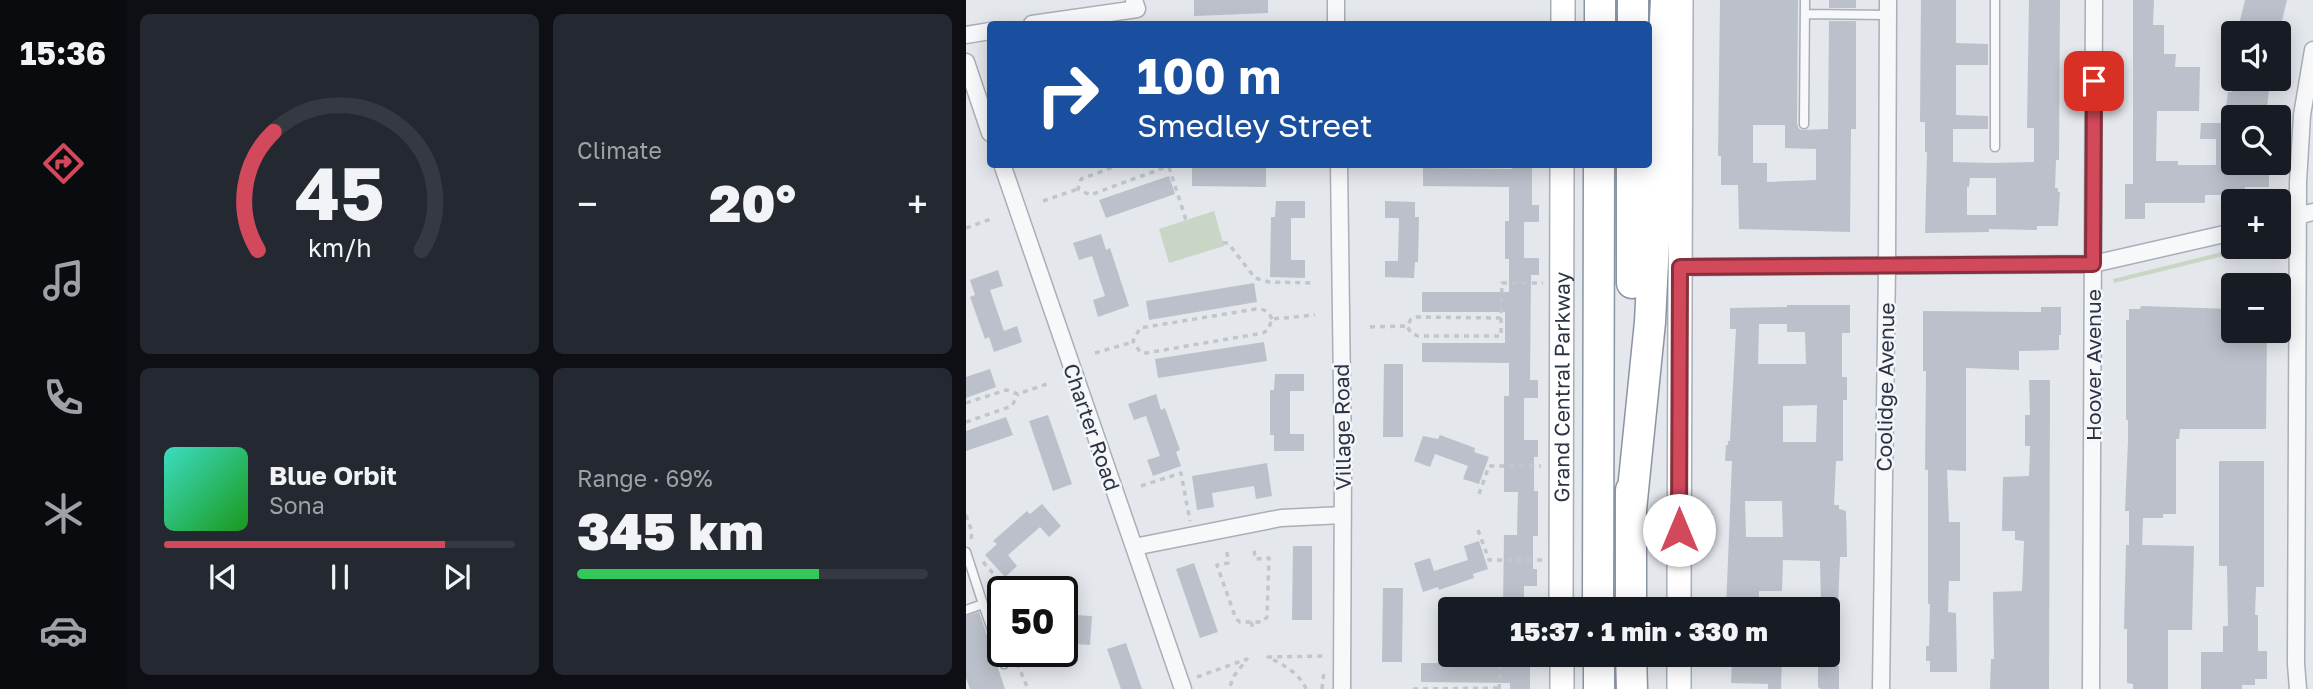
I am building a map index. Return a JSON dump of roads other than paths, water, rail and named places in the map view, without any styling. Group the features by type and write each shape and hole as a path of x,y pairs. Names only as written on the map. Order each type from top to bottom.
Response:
{"highway":[{"path":"1600,0 1600,21"},
{"path":"1633,0 1633,21"},
{"path":"1631,510 1650,322 1666,0"},
{"name":"Grand Central Parkway","path":"1598,597 1600,168"},
{"path":"1631,597 1632,168"},
{"path":"1599,667 1600,689"},
{"path":"1631,667 1632,689"}],"main road":[{"path":"1563,0 1563,21"},
{"path":"1679,597 1682,0"},
{"name":"Grand Central Parkway","path":"1561,597 1562,168"},
{"path":"1562,667 1562,689"},
{"path":"1678,689 1679,667"}],"street":[{"path":"1336,0 1336,21"},
{"name":"Hoover Avenue","path":"2091,689 2094,0"},
{"path":"1048,21 1136,4"},
{"name":"Coolidge Avenue","path":"1881,689 1888,8"},
{"path":"966,35 987,32"},
{"path":"2298,689 2296,664 2305,214 2302,115 2313,50"},
{"path":"966,62 987,124"},
{"name":"Charter Road","path":"1003,168 1134,547 1188,684"},
{"name":"Village Road","path":"1339,168 1342,689"},
{"path":"1680,267 2093,264 2221,235"},
{"path":"1134,547 1281,518 1343,515"}],"lane":[{"path":"1804,124 1805,0"},
{"path":"1995,0 1995,147"},
{"path":"1805,14 1888,8"},
{"path":"966,552 987,615"},
{"path":"966,610 983,604"}]}
